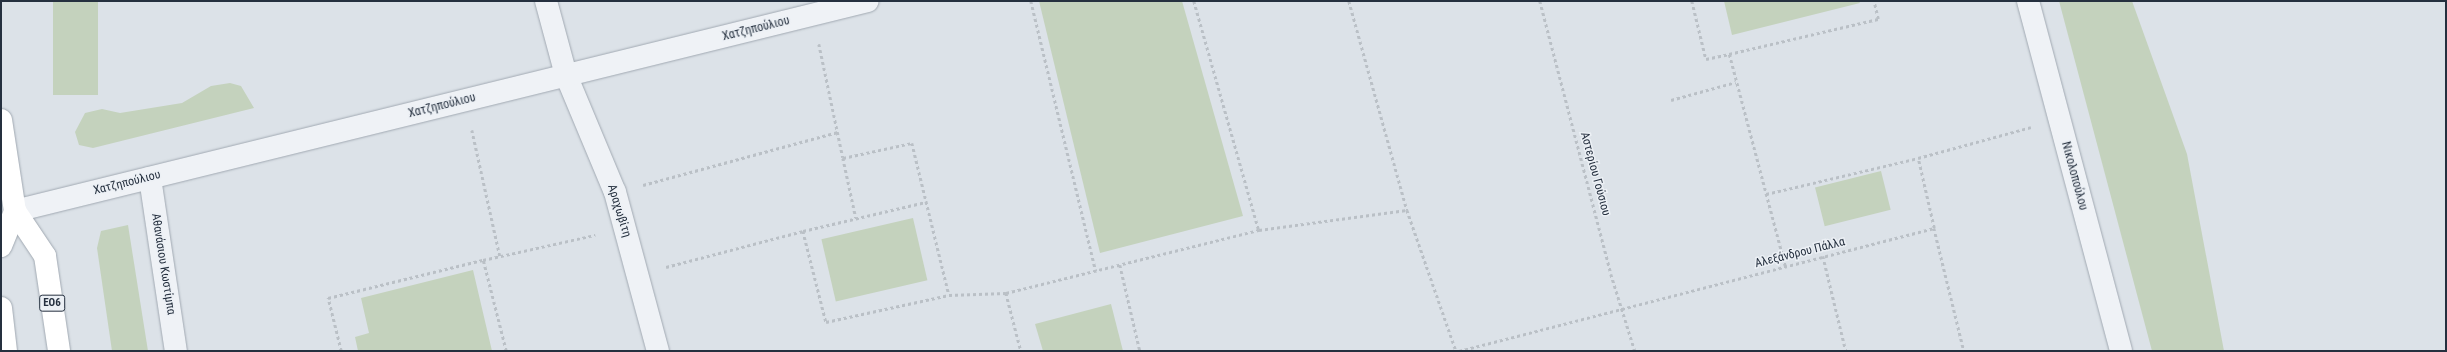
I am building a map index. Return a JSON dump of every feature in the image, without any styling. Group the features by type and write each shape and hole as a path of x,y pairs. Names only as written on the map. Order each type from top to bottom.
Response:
{"main road":[{"name":"ΕΟ6","path":"1,120 15,211 45,256 59,351"},
{"path":"1,246 15,211"},
{"path":"1,308 6,351"}],"street":[{"name":"Αραχωβίτη","path":"546,1 566,75 615,192 658,351"},
{"name":"Χατζηπούλιου","path":"15,211 868,1"},
{"name":"Νικολοπούλου","path":"2028,1 2121,351"},
{"name":"Αθανάσιου Κωστίμπα","path":"150,178 176,351"}],"path":[{"path":"1031,1 1096,271"},
{"path":"1194,1 1259,230"},
{"path":"1349,1 1407,210 1456,351"},
{"name":"Αστερίου Γούσιου","path":"1540,1 1622,309 1635,351"},
{"path":"1692,1 1706,59 1878,19 1874,1"},
{"path":"812,15 856,218"},
{"path":"1729,54 1785,266"},
{"path":"1671,100 1736,82"},
{"path":"466,100 500,256"},
{"path":"1766,194 1918,158 2059,120"},
{"path":"615,192 838,132"},
{"path":"843,158 912,143 949,295"},
{"path":"1918,158 1964,351"},
{"path":"637,275 803,231 926,202"},
{"path":"803,231 826,322 949,295 1006,293 1259,230 1407,210"},
{"path":"341,351 328,298 483,260 624,228"},
{"name":"Αλεξάνδρου Πάλλα","path":"1459,351 1934,228"},
{"path":"1823,256 1846,351"},
{"path":"483,260 506,351"},
{"path":"1120,265 1140,351"},
{"path":"1006,293 1021,351"}],"green space":[{"path":"53,1 98,1 98,95 53,95"},
{"path":"1039,1 1182,1 1243,216 1100,253"},
{"path":"1724,1 1859,1 1860,3 1732,35"},
{"path":"2059,1 2132,1 2187,154 2224,351 2152,351"},
{"path":"230,83 241,86 254,108 93,148 79,145 75,132 85,113 102,109 120,113 182,103 211,86"},
{"path":"1881,171 1891,210 1825,226 1815,187"},
{"path":"913,218 927,280 836,302 821,239"},
{"path":"128,225 148,351 112,351 97,248 101,231"},
{"path":"473,270 492,351 358,351 355,337 369,333 361,298"},
{"path":"1111,304 1123,351 1043,351 1035,324"}]}
